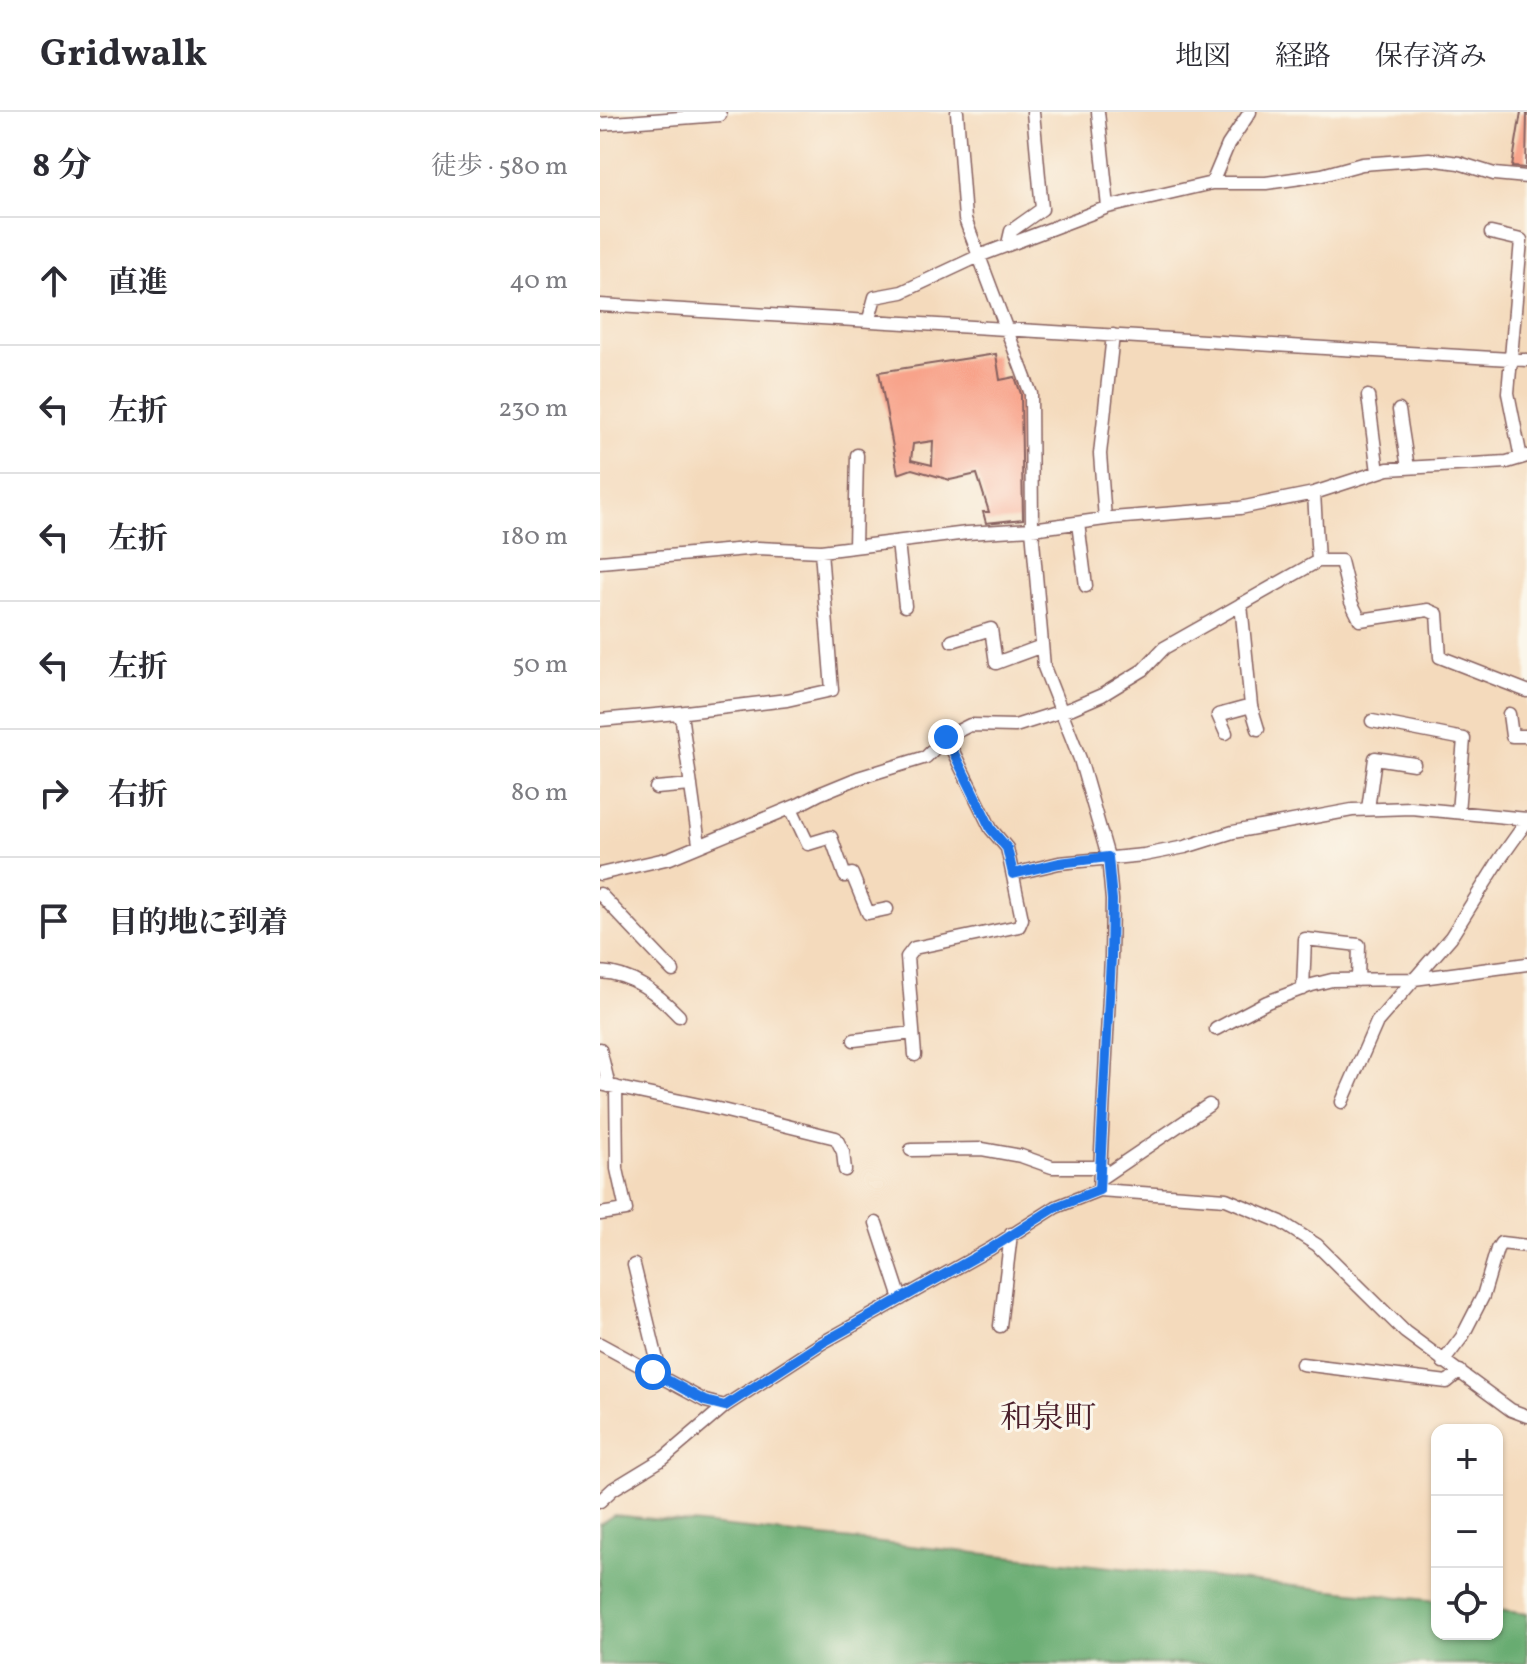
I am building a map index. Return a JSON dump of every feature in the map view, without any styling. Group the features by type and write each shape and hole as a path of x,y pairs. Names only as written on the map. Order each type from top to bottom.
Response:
{"street":[{"path":"957,112 965,219 1031,394 1032,529 1044,667 1080,759 1108,857 1112,900 1111,958 1101,1178"},
{"path":"1008,244 1011,231 1042,209 1033,112"},
{"path":"1098,112 1108,207"},
{"path":"1212,183 1228,145 1250,112"},
{"path":"600,124 720,115"},
{"path":"869,319 875,297 902,292 1008,244 1108,207 1212,183 1266,183 1322,175 1362,164 1429,159 1459,163 1494,174 1527,177"},
{"path":"600,562 758,548 821,551 967,533 1240,508 1314,493 1378,472 1507,462 1524,457 1508,393 1523,253 1521,240 1491,233"},
{"path":"600,305 1527,360"},
{"path":"1105,519 1100,454 1113,335"},
{"path":"1368,396 1378,472"},
{"path":"1399,410 1408,468"},
{"path":"855,547 857,455"},
{"path":"1314,493 1318,561"},
{"path":"1078,523 1086,586"},
{"path":"898,542 905,606"},
{"path":"600,720 787,700 832,690 821,551"},
{"path":"600,874 670,858 858,778 926,757 946,737 970,725 1015,726 1062,712 1125,683 1164,648 1318,561 1341,561 1351,602 1360,620 1428,610 1437,614 1440,657 1527,691"},
{"path":"1241,604 1251,706 1258,729"},
{"path":"952,641 991,629 996,663 1042,646"},
{"path":"1226,733 1218,715 1251,706"},
{"path":"677,713 682,721 699,844"},
{"path":"1509,714 1512,736 1527,736"},
{"path":"1372,721 1464,739 1458,812"},
{"path":"915,1055 907,957 914,948 1019,926 1022,919 1007,848 991,829 946,737"},
{"path":"1368,809 1375,758 1414,764"},
{"path":"656,788 691,785"},
{"path":"791,808 808,844 831,837 845,876 852,874 868,913 887,909"},
{"path":"1013,874 1059,863 1144,855 1185,847 1233,832 1352,810 1411,808 1527,820 1451,937 1377,1022 1342,1102"},
{"path":"600,894 673,971"},
{"path":"1303,989 1305,939 1359,945 1358,980"},
{"path":"1216,1029 1267,1002 1332,980 1414,979 1527,964"},
{"path":"600,972 614,973 656,993 679,1016"},
{"path":"854,1040 913,1033"},
{"path":"600,1049 609,1086 617,1169 626,1210 600,1214"},
{"path":"609,1086 836,1138 843,1152 845,1170"},
{"path":"600,1501 613,1489 664,1458 725,1406 822,1343 1056,1207 1209,1105"},
{"path":"911,1150 982,1149 1021,1156 1101,1178 1226,1199 1281,1222 1317,1245 1405,1332 1443,1362 1460,1371 1511,1410 1527,1416"},
{"path":"876,1223 901,1299"},
{"path":"1000,1326 1011,1234"},
{"path":"1443,1362 1462,1337 1483,1296 1501,1243 1527,1246"},
{"path":"634,1265 661,1376"},
{"path":"600,1344 705,1401 725,1406"},
{"path":"1302,1364 1447,1382 1460,1371"}],"green space":[{"path":"614,1515 1431,1600 1431,1640 1503,1640 1503,1611 1527,1614 1527,1664 600,1664 600,1524"}],"building":[{"path":"1521,112 1527,112 1526,168 1512,167"},
{"path":"996,354 1000,380 1015,377 1021,394 1023,519 986,523 983,512 989,512 977,474 950,480 912,469 898,474 879,372","holes":["933,441 932,465 911,460 913,444"]}],"district":[{"name":"和泉町","path":"1048,1417"}],"route":[{"path":"653,1372 705,1401 725,1406 822,1343 990,1249 1056,1207 1099,1190 1111,958 1112,900 1108,857 1059,863 1013,874 1007,848 991,829 946,737"}]}
